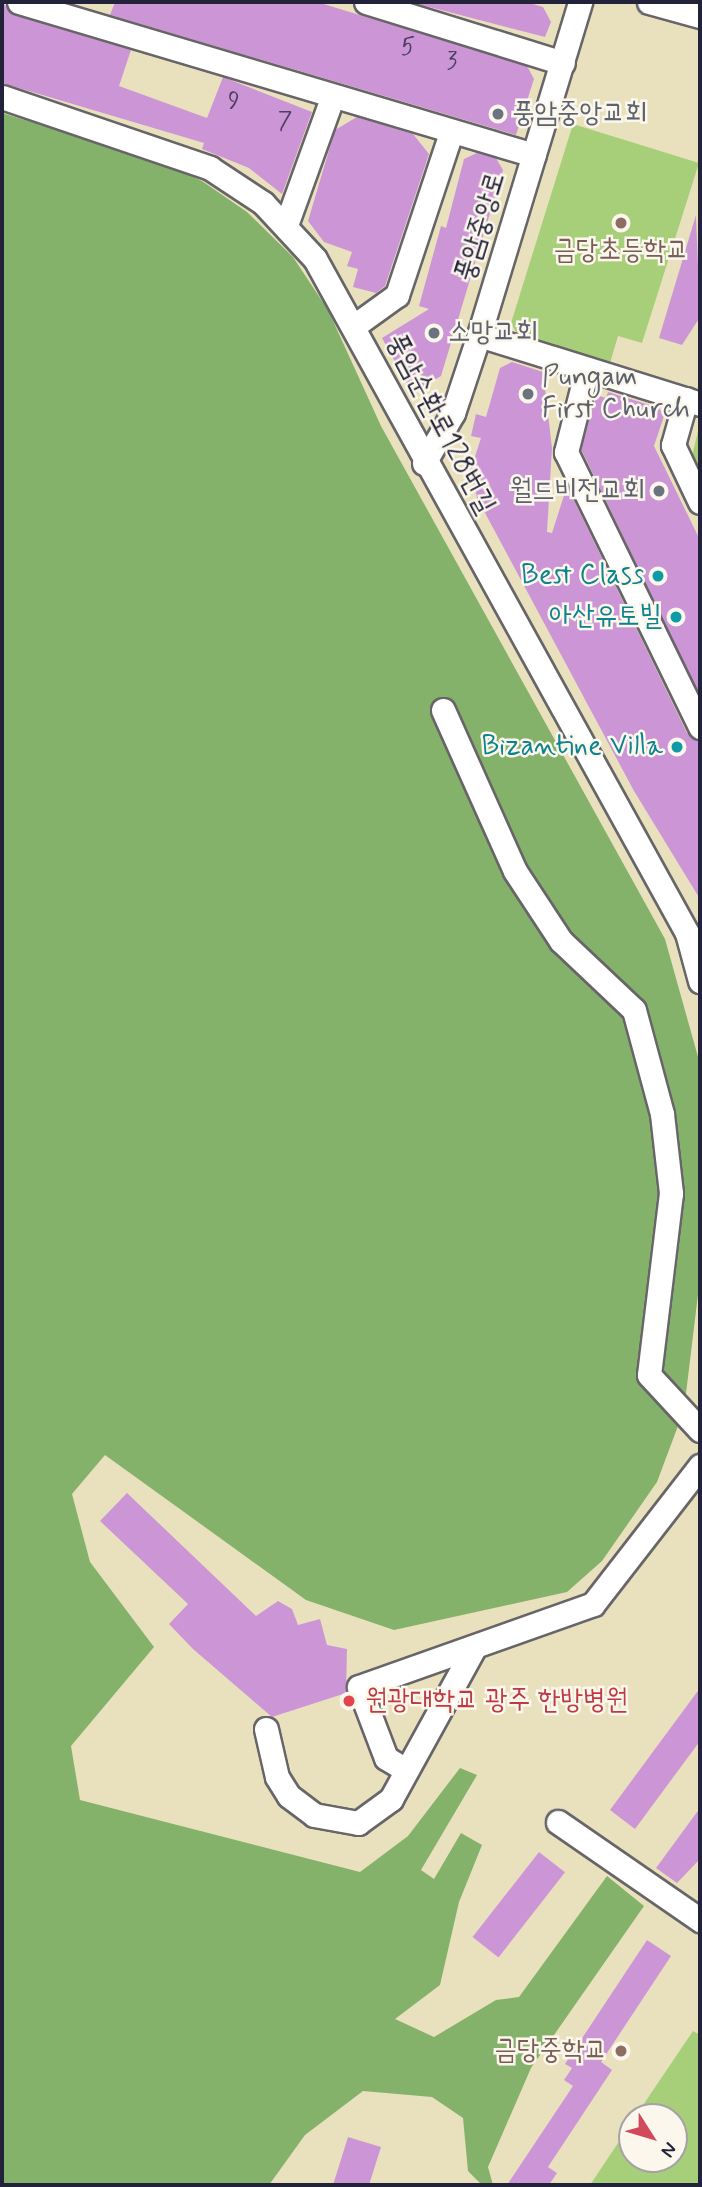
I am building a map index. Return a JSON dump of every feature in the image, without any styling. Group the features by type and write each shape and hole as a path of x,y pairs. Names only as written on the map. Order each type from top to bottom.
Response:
{"street":[{"path":"19,2 332,98 534,155"},
{"path":"366,2 563,63"},
{"name":"풍암중앙로","path":"425,463 453,413 480,335 580,2"},
{"path":"649,2 700,16"},
{"name":"풍암순환로128번길","path":"2,97 180,154 243,188 286,225 326,274 425,463 694,937 700,981"},
{"path":"286,225 332,98"},
{"path":"354,326 397,295 451,133"},
{"path":"480,335 693,401 673,445 700,502"},
{"path":"587,369 566,452 700,727"},
{"path":"443,710 515,871 561,941 635,1010 662,1114 671,1193 649,1375 700,1430"},
{"path":"407,1770 386,1758 359,1687 473,1650 593,1604 700,1466"},
{"path":"266,1729 277,1777 289,1796 339,1823 378,1814 407,1770 473,1650"},
{"path":"558,1822 700,1920"}],"green space":[{"path":"2,113 164,163 202,181 247,212 293,257 328,310 381,426 665,939 700,1064 700,1278 684,1410 657,1482 602,1561 567,1592 394,1630 306,1600 105,1455 72,1494 90,1562 154,1647 71,1746 80,1800 360,1872 408,1836 460,1768 477,1775 421,1870 434,1879 461,1833 482,1845 459,1902 440,1985 395,2019 434,2037 496,2000 519,1997 607,1876 644,1906 531,2068 488,2167 493,2185 482,2185 468,2171 463,2118 432,2097 363,2091 305,2135 269,2185 2,2185"},
{"path":"573,124 699,163 642,343 618,336 610,363 517,334 511,323"},
{"path":"700,423 700,474 692,456"},
{"path":"693,2031 700,2035 700,2185 590,2185 618,2143 618,2173 688,2173 688,2103 644,2103"}],"building":[{"path":"2,2 15,15 131,50 119,86 207,118 223,77 312,112 282,194 249,168 202,149 204,143 2,83"},
{"path":"115,2 317,2 527,66 534,79 516,135 110,15"},
{"path":"526,2 543,7 551,22 545,37 418,4"},
{"path":"357,117 413,134 429,154 385,286 376,293 353,287 358,269 347,266 352,252 324,242 308,221 335,130"},
{"path":"477,153 496,158 503,170 441,376 422,388 408,385 382,338 429,309 419,306 441,226 446,228 464,159"},
{"path":"696,215 700,317 682,345 659,338"},
{"path":"512,362 543,372 552,448 547,532 552,533 567,486 687,733 700,741 700,899 634,791 477,498 471,469 481,438 471,436 476,414 486,417 500,368"},
{"path":"608,392 659,408 664,416 654,446 700,540 700,696 581,449 596,395 606,398"},
{"path":"127,1493 256,1616 278,1601 292,1609 298,1625 320,1619 327,1645 347,1649 346,1693 272,1717 193,1649 169,1624 188,1604 100,1521"},
{"path":"700,1688 700,1741 635,1829 610,1810"},
{"path":"700,1808 700,1859 677,1883 656,1868"},
{"path":"539,1852 565,1872 499,1957 473,1937"},
{"path":"647,1940 671,1956 601,2062 612,2070 548,2167 557,2173 549,2185 507,2185 573,2086 564,2080 572,2068 565,2064"},
{"path":"348,2137 381,2147 369,2185 333,2185"}],"place":[{"name":"풍암중앙교회","path":"498,114"},
{"name":"금당초등학교","path":"621,223"},
{"name":"소망교회","path":"434,333"},
{"name":"Pungam First Church","path":"528,394"},
{"name":"월드비전교회","path":"659,491"},
{"name":"Best Class","path":"658,576"},
{"name":"아산유토빌","path":"676,617"},
{"name":"Bizantine Villa","path":"677,747"},
{"name":"원광대학교 광주 한방병원","path":"349,1701"},
{"name":"금당중학교","path":"621,2051"}]}
